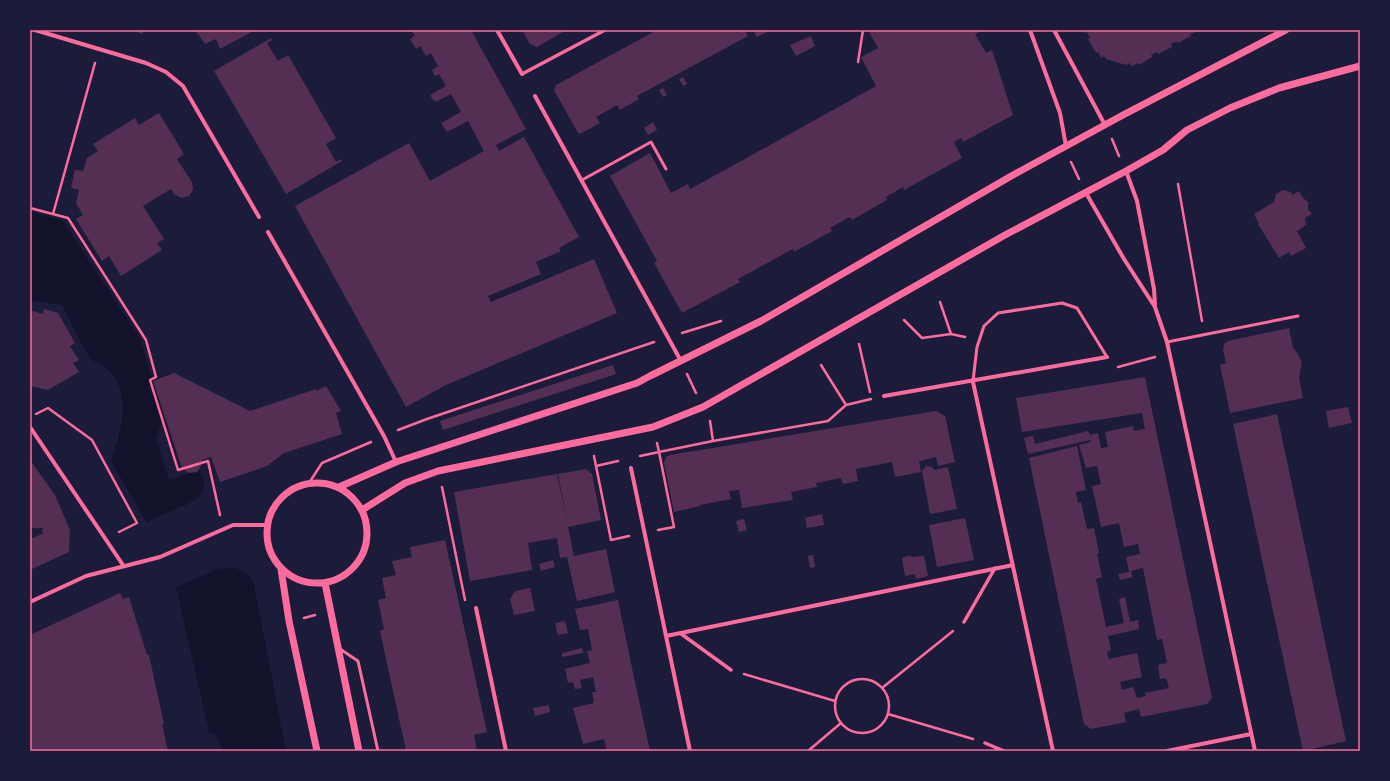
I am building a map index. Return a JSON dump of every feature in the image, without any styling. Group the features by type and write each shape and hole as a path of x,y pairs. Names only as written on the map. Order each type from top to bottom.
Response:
{"street":[{"path":"37,30 146,63 166,72 183,86 259,217"},
{"path":"497,30 522,74 605,30"},
{"path":"1030,30 1060,113 1066,146"},
{"path":"1054,30 1105,125"},
{"path":"339,487 396,462 637,383 761,321 1066,146 1282,31"},
{"path":"362,510 405,484 438,471 653,427 703,407 1005,235 1086,193 1163,150 1187,130 1230,108 1279,88 1360,66"},
{"path":"535,96 681,361"},
{"path":"1126,171 1137,201 1154,289 1156,307 1168,342 1255,751"},
{"path":"1086,193 1124,259 1156,307"},
{"path":"268,232 384,436 396,462"},
{"path":"884,396 973,382 1107,357"},
{"path":"973,382 1054,751"},
{"path":"30,427 122,565"},
{"path":"631,468 690,751"},
{"path":"309,483 324,483 339,487 356,500 362,510 368,533 367,545 356,566 347,574 336,580 325,583 313,584 302,581 281,569 272,556 267,541 267,525 271,513 277,502 286,493 297,486 309,483"},
{"path":"30,602 86,576 122,565 160,557 233,525 267,525"},
{"path":"666,636 996,567 1013,565"},
{"path":"964,622 996,567"},
{"path":"281,569 289,621 317,751"},
{"path":"325,583 359,751"},
{"path":"476,608 506,751"},
{"path":"680,633 730,670"},
{"path":"1167,751 1251,734"},
{"path":"985,743 1004,751"}],"lane":[{"path":"582,180 651,142 666,169"},
{"path":"973,382 979,341 984,326 998,313 1062,303 1077,308 1107,357"},
{"path":"1168,342 1298,316"},
{"path":"337,648 358,661 378,751"}],"path":[{"path":"858,62 864,30"},
{"path":"52,214 99,49"},
{"path":"1105,125 1126,171"},
{"path":"1066,146 1086,193"},
{"path":"1178,184 1204,335"},
{"path":"30,208 68,218 146,340 156,377 150,380 178,470 208,461 222,529"},
{"path":"940,302 951,334"},
{"path":"904,320 922,338 951,334 979,341"},
{"path":"309,483 322,463 384,436 427,419 669,337"},
{"path":"859,344 872,399"},
{"path":"1107,357 1118,368 1170,352"},
{"path":"681,361 712,426 713,441"},
{"path":"821,365 846,405"},
{"path":"596,466 611,540 674,527 659,452 828,421 846,405 884,396"},
{"path":"30,418 48,408 92,440 137,522 105,539"},
{"path":"438,471 466,603 476,608"},
{"path":"289,621 331,612"},
{"path":"882,688 964,622"},
{"path":"730,670 835,700"},
{"path":"858,679 867,679 882,688 888,700 888,714 882,724 872,731 861,733 850,730 841,723 836,714 835,700 842,687 858,679"},
{"path":"888,714 985,743"},
{"path":"808,751 841,723"}],"shaded area":[{"path":"30,212 62,220 140,338 161,410 161,423 156,439 169,480 199,470 205,483 200,496 183,507 212,570 237,568 242,570 250,578 254,585 286,751 223,751 216,735 209,732 176,587 147,523 111,461 121,426 122,414 120,392 116,381 109,371 89,356 78,338 62,305 30,300"}],"pier":[{"path":"184,505 213,571 175,588 145,523"}],"building":[{"path":"133,30 144,30 142,34"},
{"path":"195,30 255,30 220,49 216,39 205,44"},
{"path":"411,30 471,30 526,129 496,145 499,151 524,137 579,237 559,248 561,251 536,262 541,274 488,296 491,302 594,259 617,313 446,385 406,407 295,206 409,143 430,181 484,151 468,121 447,132 441,123 461,112 451,94 436,102 430,95 446,86 439,74 435,76 432,70 438,66 431,53 426,56 420,46 416,49 410,39 415,36"},
{"path":"522,30 566,30 537,47 530,44"},
{"path":"657,30 750,30 746,32 748,36 637,96 639,99 620,110 617,105 596,117 600,123 580,134 578,133 554,90 556,85"},
{"path":"753,30 768,30 769,31 757,37"},
{"path":"873,30 983,30 975,34 986,53 992,50 1013,115 963,142 961,138 954,142 962,158 904,190 903,187 886,197 887,200 852,220 850,217 830,228 832,231 794,252 793,249 738,279 740,282 682,313 654,263 657,261 610,176 650,153 671,193 688,184 690,189 743,160 876,86 861,57 878,48 869,32"},
{"path":"1084,30 1201,30 1190,34 1191,36 1178,43 1177,41 1171,44 1172,47 1158,54 1157,52 1151,55 1152,57 1139,65 1138,63 1132,66 1129,63 1126,65 1106,59 1104,56 1101,58 1098,52 1096,53 1088,39 1090,38 1087,32 1085,33"},
{"path":"811,36 815,46 796,56 790,45"},
{"path":"271,38 272,40 267,43 278,61 288,55 336,138 326,144 336,162 341,159 342,161 286,194 214,71"},
{"path":"683,77 687,84 683,86 679,79"},
{"path":"663,88 667,95 663,97 659,90"},
{"path":"159,113 184,154 177,159 192,182 193,190 189,196 182,198 175,195 171,189 143,206 164,239 157,243 162,250 121,276 109,256 102,261 76,219 83,215 76,203 79,190 71,188 75,170 83,171 87,158 98,151 93,144 135,118 139,125"},
{"path":"653,122 657,130 648,135 644,128"},
{"path":"1283,190 1291,192 1292,195 1299,191 1302,197 1308,202 1308,209 1312,214 1305,218 1306,225 1297,231 1306,248 1291,256 1289,252 1279,258 1258,224 1254,214 1274,202 1276,194"},
{"path":"44,309 58,313 75,343 70,346 79,360 73,363 79,372 48,390 30,386 30,310 43,314"},
{"path":"1289,328 1293,348 1302,362 1299,378 1303,398 1230,413 1220,365 1226,363 1223,350 1224,344 1228,341"},
{"path":"613,365 616,374 443,430 440,421"},
{"path":"174,373 250,411 316,389 317,391 326,386 341,411 336,413 342,434 284,453 267,466 220,482 211,457 202,460 201,466 197,472 188,473 182,468 153,381"},
{"path":"1145,377 1212,698 1207,704 1141,717 1139,709 1124,713 1126,722 1091,729 1084,724 1029,458 1077,446 1086,490 1076,492 1078,503 1081,502 1087,529 1094,528 1102,577 1096,579 1106,627 1124,623 1119,599 1125,597 1130,622 1138,620 1139,629 1108,636 1111,650 1107,652 1109,659 1137,653 1142,677 1120,682 1122,690 1133,687 1137,698 1146,696 1145,693 1169,688 1166,678 1160,679 1158,665 1167,663 1162,639 1157,640 1143,568 1131,571 1133,577 1120,580 1118,574 1129,572 1126,557 1140,554 1138,544 1124,547 1119,523 1101,527 1092,486 1101,484 1097,466 1086,468 1079,445 1091,442 1090,440 1028,454 1024,438 1033,436 1035,444 1088,431 1090,435 1098,433 1101,448 1108,447 1105,432 1133,426 1134,431 1145,429 1142,413 1022,432 1016,398"},
{"path":"1348,407 1352,423 1329,428 1326,411"},
{"path":"936,411 945,416 955,462 938,466 936,457 919,461 921,472 895,477 892,462 856,469 858,481 843,484 841,478 816,483 817,487 791,492 793,500 742,508 739,490 729,491 731,499 674,512 664,463 666,457 670,455"},
{"path":"1277,414 1346,741 1303,751 1233,424"},
{"path":"30,460 55,495 70,530 69,552 30,570 30,539 42,534 43,528 30,528"},
{"path":"926,466 932,467 934,470 948,467 957,509 930,514 922,471"},
{"path":"586,469 592,474 601,520 568,527 574,556 606,549 615,592 577,601 567,557 560,558 557,538 528,543 532,570 470,581 454,492 557,474 568,525 558,474"},
{"path":"822,514 824,525 807,528 805,518"},
{"path":"965,518 974,560 937,567 929,525"},
{"path":"744,519 747,530 739,532 736,521"},
{"path":"445,540 487,732 474,735 477,751 406,751 380,631 384,629 378,600 386,598 382,578 396,575 392,561 412,557 410,547"},
{"path":"813,555 815,567 810,568 808,556"},
{"path":"911,555 911,557 924,556 928,576 916,579 915,574 905,576 902,558"},
{"path":"553,560 555,567 541,571 539,564"},
{"path":"530,588 535,611 514,615 510,599 515,591"},
{"path":"120,593 123,599 129,597 147,655 149,655 164,724 162,724 168,751 30,751 30,635"},
{"path":"618,600 650,751 607,751 604,739 583,744 573,708 594,703 592,692 596,692 593,677 580,680 582,688 575,689 573,682 568,683 565,669 590,663 587,651 592,650 588,629 580,630 575,609"},
{"path":"565,621 568,633 558,635 555,623"},
{"path":"582,648 583,653 562,657 562,653"},
{"path":"549,705 550,712 535,716 533,708"}]}
